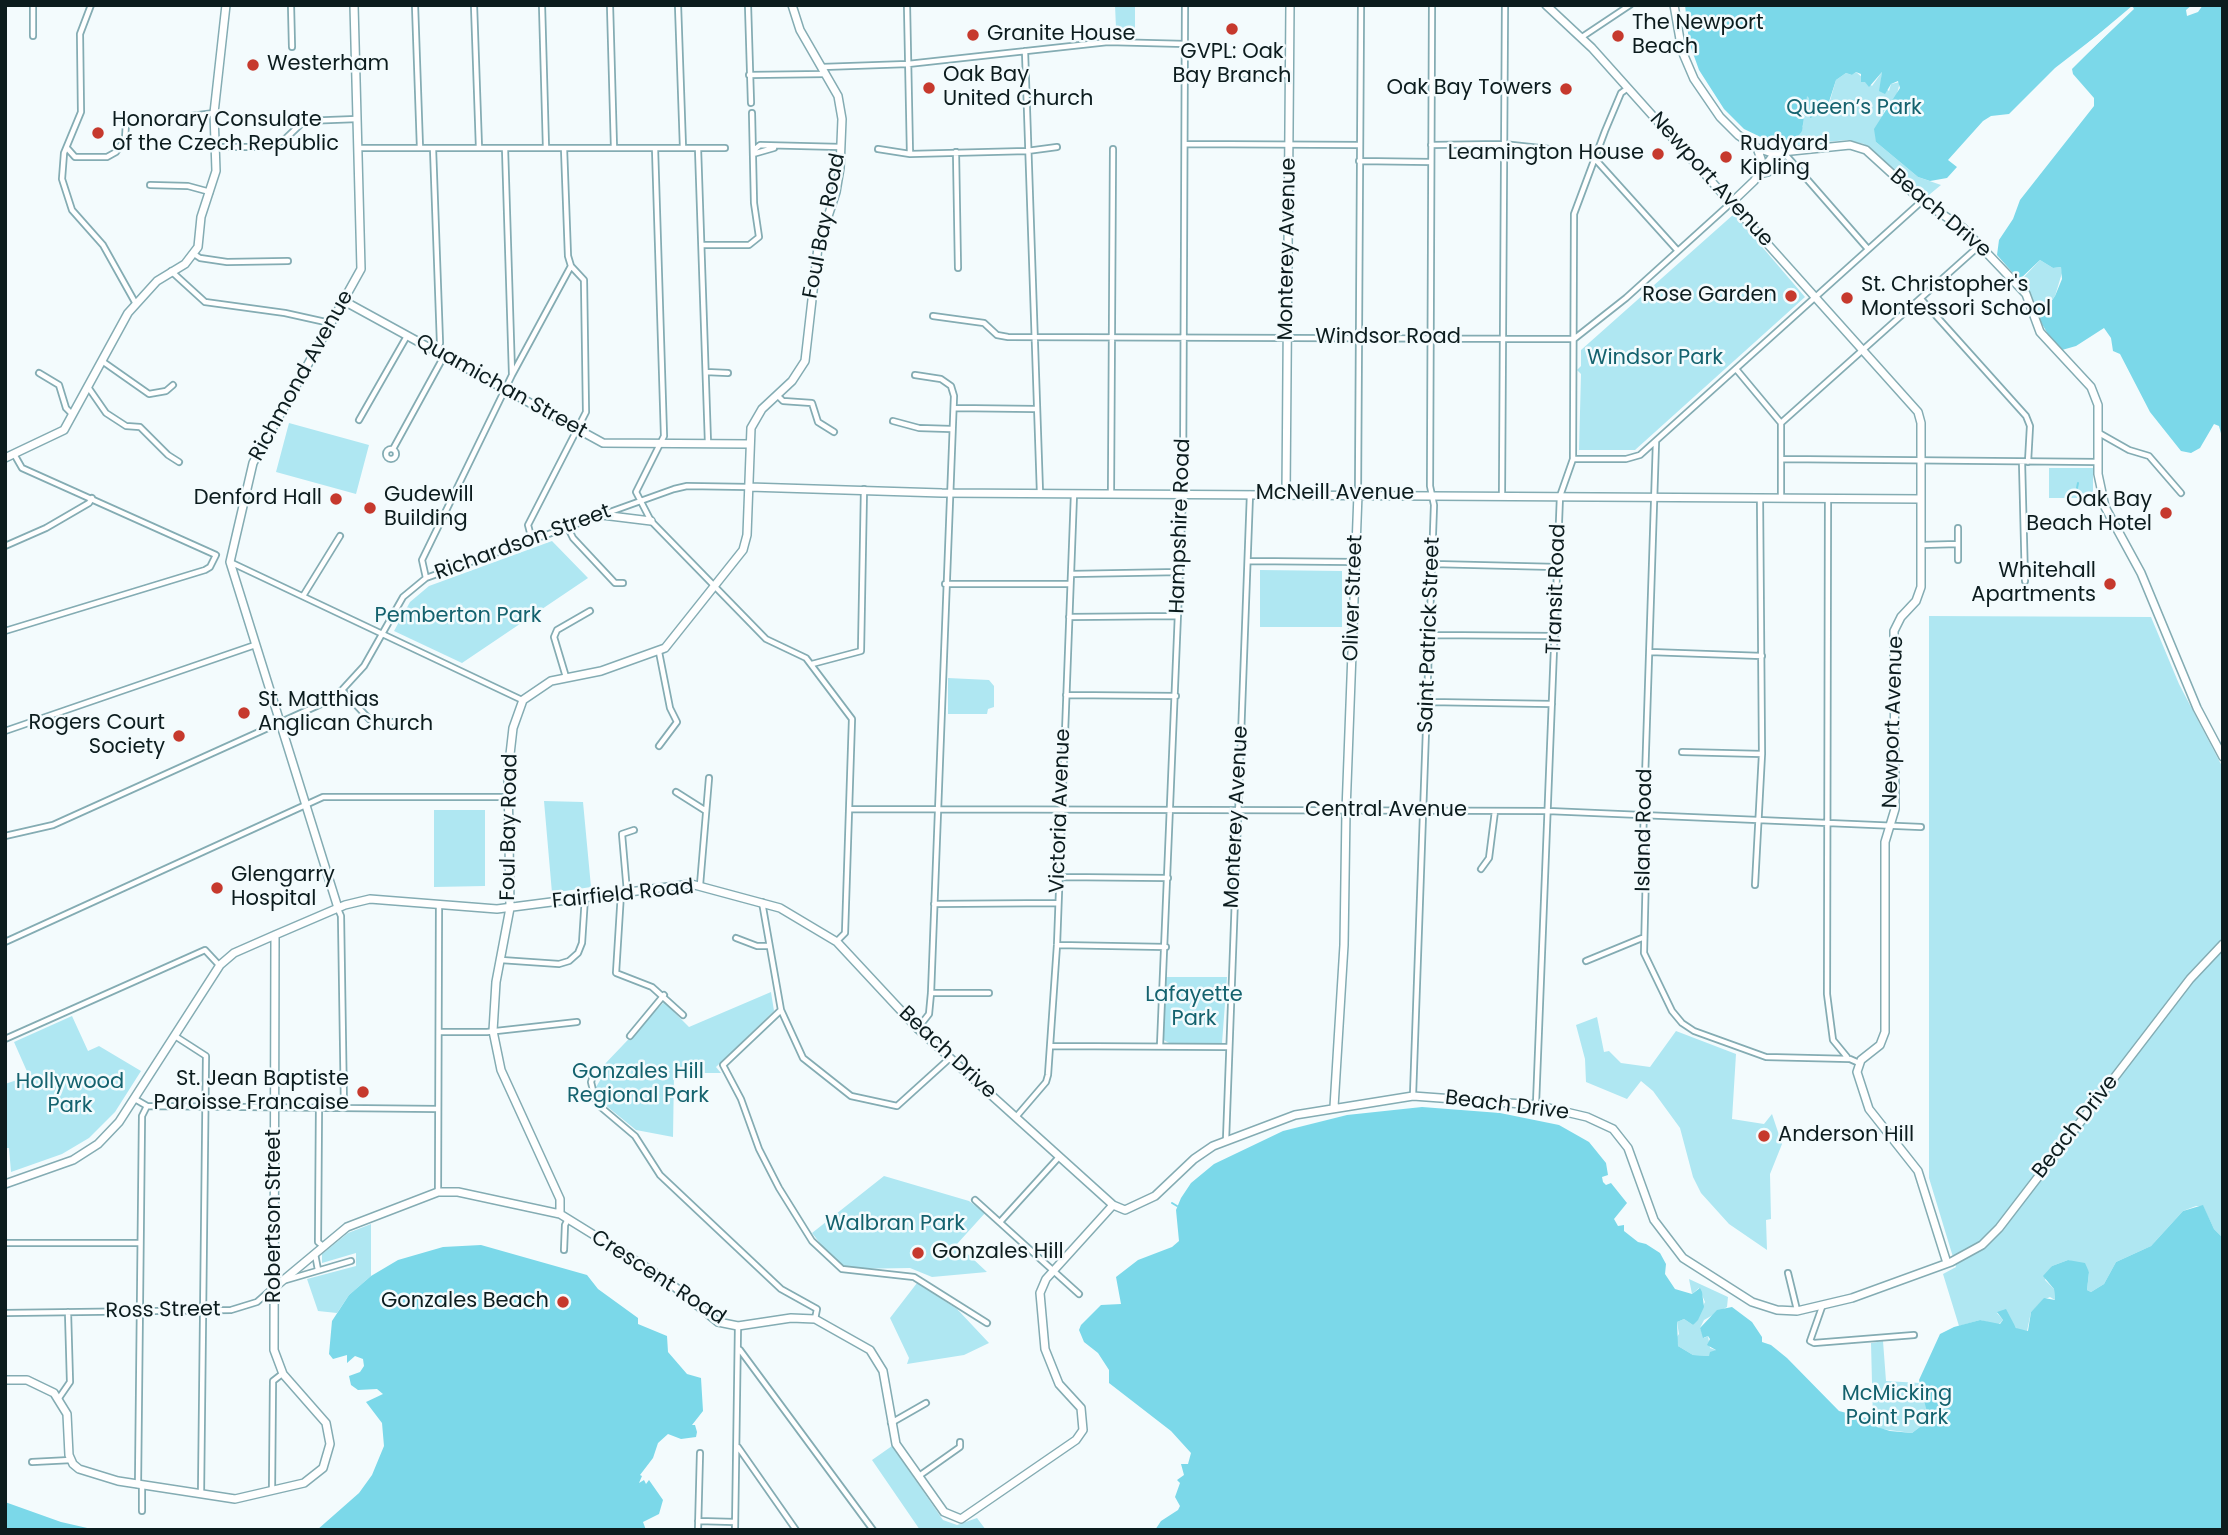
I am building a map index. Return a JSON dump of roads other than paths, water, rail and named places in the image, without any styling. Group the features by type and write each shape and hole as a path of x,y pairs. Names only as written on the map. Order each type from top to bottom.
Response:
{"street":[{"path":"33,5 33,36"},
{"path":"91,5 80,34 81,111 67,148 62,179 79,222 103,245 136,304"},
{"path":"5,458 64,430 101,360 136,304 157,281 185,264 194,254 200,239 201,217 216,171 214,113 226,5"},
{"path":"291,5 292,47"},
{"name":"Richmond Avenue","path":"230,562 253,463 361,269 354,5"},
{"path":"415,5 420,148"},
{"path":"474,5 479,148"},
{"path":"542,5 546,148"},
{"path":"610,5 614,148"},
{"path":"678,5 682,148"},
{"path":"748,5 751,103"},
{"name":"Foul Bay Road","path":"560,1214 560,1199 500,1070 493,1031 500,960 510,908 508,796 512,738 523,700 551,681 601,671 665,648 716,586 746,543 750,444 754,420 792,381 805,361 818,247 836,192 841,147 842,119 838,96 800,30 792,5"},
{"path":"906,5 910,153"},
{"name":"Hampshire Road","path":"1160,1046 1183,493 1185,5"},
{"name":"Monterey Avenue","path":"1286,494 1290,5"},
{"name":"Oliver Street","path":"1334,1107 1344,945 1346,811 1358,494 1361,5"},
{"name":"Saint Patrick Street","path":"1413,1096 1432,635 1432,5"},
{"path":"1502,495 1505,5"},
{"name":"Newport Avenue","path":"1546,5 1582,37 1918,412 1921,461 1921,587 1916,601 1901,617 1894,631 1895,809 1885,842 1885,1032 1880,1045 1860,1063"},
{"path":"1582,37 1630,5"},
{"name":"Beach Drive","path":"1674,5 1682,51 1696,82 1728,125 1756,148 1775,153 1850,145 1861,148 1922,201 1963,228 2026,294 2040,332 2087,380 2098,405 2098,462 2105,507 2141,573 2197,708 2223,757"},
{"path":"749,75 908,64 1108,42 1185,44"},
{"path":"1025,51 1035,409 1040,493"},
{"path":"1236,75 1289,75"},
{"name":"Transit Road","path":"1536,1105 1560,496 1573,459 1574,214 1621,93 1628,88"},
{"path":"191,116 214,113"},
{"path":"703,246 748,245 760,237 752,154 752,113"},
{"path":"67,148 75,157 107,157 116,152 125,139 126,123 122,118"},
{"path":"215,147 271,147 284,141 304,121 358,119"},
{"path":"1431,145 1503,144 1549,149"},
{"path":"1185,145 1359,145"},
{"path":"752,154 774,148 841,147"},
{"path":"878,149 910,153 1027,151 1057,147"},
{"path":"359,148 725,148"},
{"path":"433,148 440,343 436,352"},
{"path":"505,148 512,375"},
{"path":"532,540 528,525 577,429 587,402 584,280 571,266 568,256 564,148"},
{"path":"655,148 664,430 635,492 652,521 766,639 806,658 847,710 853,726 851,808 845,933 837,942"},
{"path":"698,148 708,444"},
{"path":"1756,148 1762,162 1759,175"},
{"path":"1111,493 1113,149"},
{"path":"956,152 958,268"},
{"path":"1574,339 1604,317 1731,202 1759,175 1775,153"},
{"path":"1759,175 1768,172 1785,153 1868,248"},
{"path":"1595,160 1678,251"},
{"path":"1359,161 1431,162"},
{"path":"150,185 188,186 211,192"},
{"path":"1573,459 1632,458 1656,442 1922,201"},
{"path":"1781,423 1981,245"},
{"path":"194,254 200,258 227,262 288,261"},
{"path":"426,578 422,560 512,375 571,266"},
{"path":"171,271 205,302 285,313 331,324"},
{"path":"1921,299 2026,416 2030,426 2025,462 2025,580"},
{"name":"Quamichan Street","path":"344,301 603,443 750,444"},
{"name":"Windsor Road","path":"933,316 984,323 997,335 1033,337 1574,339"},
{"path":"359,420 407,336"},
{"path":"393,449 444,356"},
{"path":"101,360 149,394 166,391 173,385"},
{"path":"1735,369 1781,423 1781,498"},
{"path":"706,372 728,373"},
{"path":"39,373 59,384 67,411 72,414"},
{"path":"915,375 941,379 951,386 954,408 951,429 951,493 945,584 931,993 929,1014 918,1029"},
{"path":"88,386 106,413 126,426 140,427 168,455 179,461"},
{"path":"777,394 783,401 812,403 818,422 834,432"},
{"path":"954,408 1035,409"},
{"path":"894,421 919,428 951,429"},
{"path":"2099,433 2129,450 2149,456 2181,493"},
{"name":"Island Road","path":"1656,442 1657,497 1644,816 1644,953 1672,1011 1687,1027 1766,1057 1850,1059 1860,1063"},
{"path":"5,631 205,570 211,567 216,555 22,468 14,454"},
{"path":"1781,459 2098,462"},
{"name":"Richardson Street","path":"5,836 53,824 281,723 342,691 364,666 384,635 403,597 426,578 687,486 749,487"},
{"name":"McNeill Avenue","path":"749,487 864,488 951,493 1921,499"},
{"path":"812,664 861,651 864,488"},
{"name":"Victoria Avenue","path":"1016,1117 1046,1082 1050,1046 1057,945 1074,493"},
{"name":"Monterey Avenue","path":"1226,1140 1250,494"},
{"path":"5,546 46,528 89,503 92,498"},
{"path":"1828,498 1828,1018 1836,1048 1850,1059"},
{"path":"1755,885 1762,754 1760,499"},
{"path":"602,515 652,521"},
{"path":"568,527 573,538 615,583 623,583"},
{"path":"1958,528 1958,561"},
{"path":"303,596 340,536"},
{"path":"1921,545 1958,544"},
{"path":"1248,561 1356,562"},
{"path":"230,562 523,700"},
{"path":"230,562 341,916 344,1107"},
{"path":"1433,565 1557,567"},
{"path":"1071,574 1180,572"},
{"path":"945,584 1070,584"},
{"path":"566,678 554,637 557,630 590,611"},
{"path":"1069,617 1178,615"},
{"path":"1432,635 1555,636"},
{"path":"5,731 256,645"},
{"path":"659,652 670,708 677,722 659,746"},
{"path":"1650,652 1762,656"},
{"path":"342,691 372,722 381,725 392,722"},
{"path":"1066,695 1176,696"},
{"path":"1429,702 1552,704"},
{"path":"1682,752 1762,754"},
{"path":"700,885 709,778"},
{"path":"676,792 707,811"},
{"path":"5,942 323,797 508,796"},
{"name":"Central Avenue","path":"851,808 1548,811 1921,827"},
{"path":"1481,869 1489,858 1495,811"},
{"path":"634,830 622,834 624,892 616,973 652,987 664,995 683,1015"},
{"path":"1059,877 1168,878"},
{"name":"Fairfield Road","path":"5,1184 73,1160 98,1143 119,1122 220,965 234,953 338,908 379,899 510,908 624,892 700,885 766,902"},
{"path":"500,960 559,964 569,961 578,953 582,943 585,897"},
{"path":"766,902 769,946 781,1010 803,1058 850,1096 897,1105 950,1058"},
{"name":"Beach Drive","path":"766,902 837,942 918,1029 1113,1205 1125,1210 1138,1207 1155,1196 1194,1158 1226,1140 1279,1120 1334,1107 1413,1096 1536,1105 1587,1117 1613,1129 1628,1148 1654,1220 1684,1258 1752,1302 1777,1310 1797,1311 1822,1307 1947,1263 1976,1249 1999,1228 2190,979 2223,944"},
{"path":"934,904 1058,903"},
{"path":"438,1192 439,904"},
{"name":"Robertson Street","path":"275,935 274,1350 283,1374"},
{"path":"736,938 757,946 769,946"},
{"path":"1586,961 1642,938"},
{"path":"1057,945 1166,947"},
{"path":"5,1039 205,950 220,965"},
{"path":"931,993 989,993"},
{"path":"630,1036 664,995"},
{"path":"781,1010 726,1060 723,1068 741,1099 759,1149 812,1241 842,1269 914,1277 988,1323"},
{"path":"439,1032 493,1031 577,1022"},
{"path":"175,1036 206,1056 201,1494"},
{"path":"1050,1046 1228,1047"},
{"path":"1860,1063 1858,1078 1864,1099 1876,1120 1918,1171 1947,1263"},
{"path":"595,1070 592,1093 596,1103 641,1143 660,1175 781,1290 817,1309 815,1319"},
{"path":"135,1099 147,1106 438,1109"},
{"path":"142,1511 139,1311 142,1116 147,1106"},
{"path":"319,1107 318,1242 323,1246"},
{"path":"1000,1222 1059,1157"},
{"name":"Crescent Road","path":"282,1281 314,1253 357,1222 438,1192 458,1192 560,1214 665,1279 706,1315 725,1324 738,1326 740,1350 735,1530"},
{"path":"975,1199 1079,1294"},
{"path":"738,1326 791,1318 815,1319 875,1355 883,1371 896,1444 948,1515 965,1518 1080,1436 1084,1425 1081,1408 1055,1378 1043,1342 1040,1293 1042,1284 1113,1205"},
{"path":"564,1250 565,1225 568,1219"},
{"path":"5,1243 140,1243"},
{"path":"314,1253 318,1270"},
{"name":"Ross Street","path":"5,1313 240,1309 257,1302 282,1281 351,1261"},
{"path":"1788,1273 1797,1311"},
{"path":"1822,1307 1810,1341 1814,1343 1914,1335"},
{"path":"59,1398 69,1382 68,1312"},
{"path":"740,1350 873,1530"},
{"path":"5,1380 39,1384 59,1398 69,1423 71,1460 79,1469 140,1485 235,1499 272,1491 310,1480 323,1468 329,1451 329,1434 322,1415 283,1374 274,1381 272,1491"},
{"path":"891,1423 926,1403"},
{"path":"918,1477 960,1447 960,1442"},
{"path":"736,1445 796,1530"},
{"path":"698,1530 700,1453"},
{"path":"32,1462 64,1463 71,1460"},
{"path":"698,1521 735,1522"}],"waterway":[{"path":"2077,488 2078,483"},
{"path":"1172,1203 1177,1206"}],"place":[{"name":"GVPL: Oak Bay Branch","path":"1232,29"},
{"name":"Granite House","path":"973,35"},
{"name":"The Newport Beach","path":"1618,36"},
{"name":"Westerham","path":"253,65"},
{"name":"Oak Bay United Church","path":"929,88"},
{"name":"Oak Bay Towers","path":"1566,89"},
{"name":"Honorary Consulate of the Czech Republic","path":"98,133"},
{"name":"Leamington House","path":"1658,154"},
{"name":"Rudyard Kipling","path":"1726,157"},
{"name":"Rose Garden","path":"1791,296"},
{"name":"St. Christopher's Montessori School","path":"1847,298"},
{"name":"Denford Hall","path":"336,499"},
{"name":"Gudewill Building","path":"370,508"},
{"name":"Oak Bay Beach Hotel","path":"2166,513"},
{"name":"Whitehall Apartments","path":"2110,584"},
{"name":"St. Matthias Anglican Church","path":"244,713"},
{"name":"Rogers Court Society","path":"179,736"},
{"name":"Glengarry Hospital","path":"217,888"},
{"name":"St. Jean Baptiste Paroisse Francaise","path":"363,1092"},
{"name":"Anderson Hill","path":"1764,1136"},
{"name":"Gonzales Hill","path":"918,1253"},
{"name":"Gonzales Beach","path":"563,1302"}],"park label":[{"name":"Queen’s Park","path":"1854,109"},
{"name":"Windsor Park","path":"1655,359"},
{"name":"Pemberton Park","path":"458,617"},
{"name":"Lafayette Park","path":"1194,1008"},
{"name":"Gonzales Hill Regional Park","path":"638,1085"},
{"name":"Hollywood Park","path":"70,1095"},
{"name":"Walbran Park","path":"895,1225"},
{"name":"McMicking Point Park","path":"1897,1407"}]}
